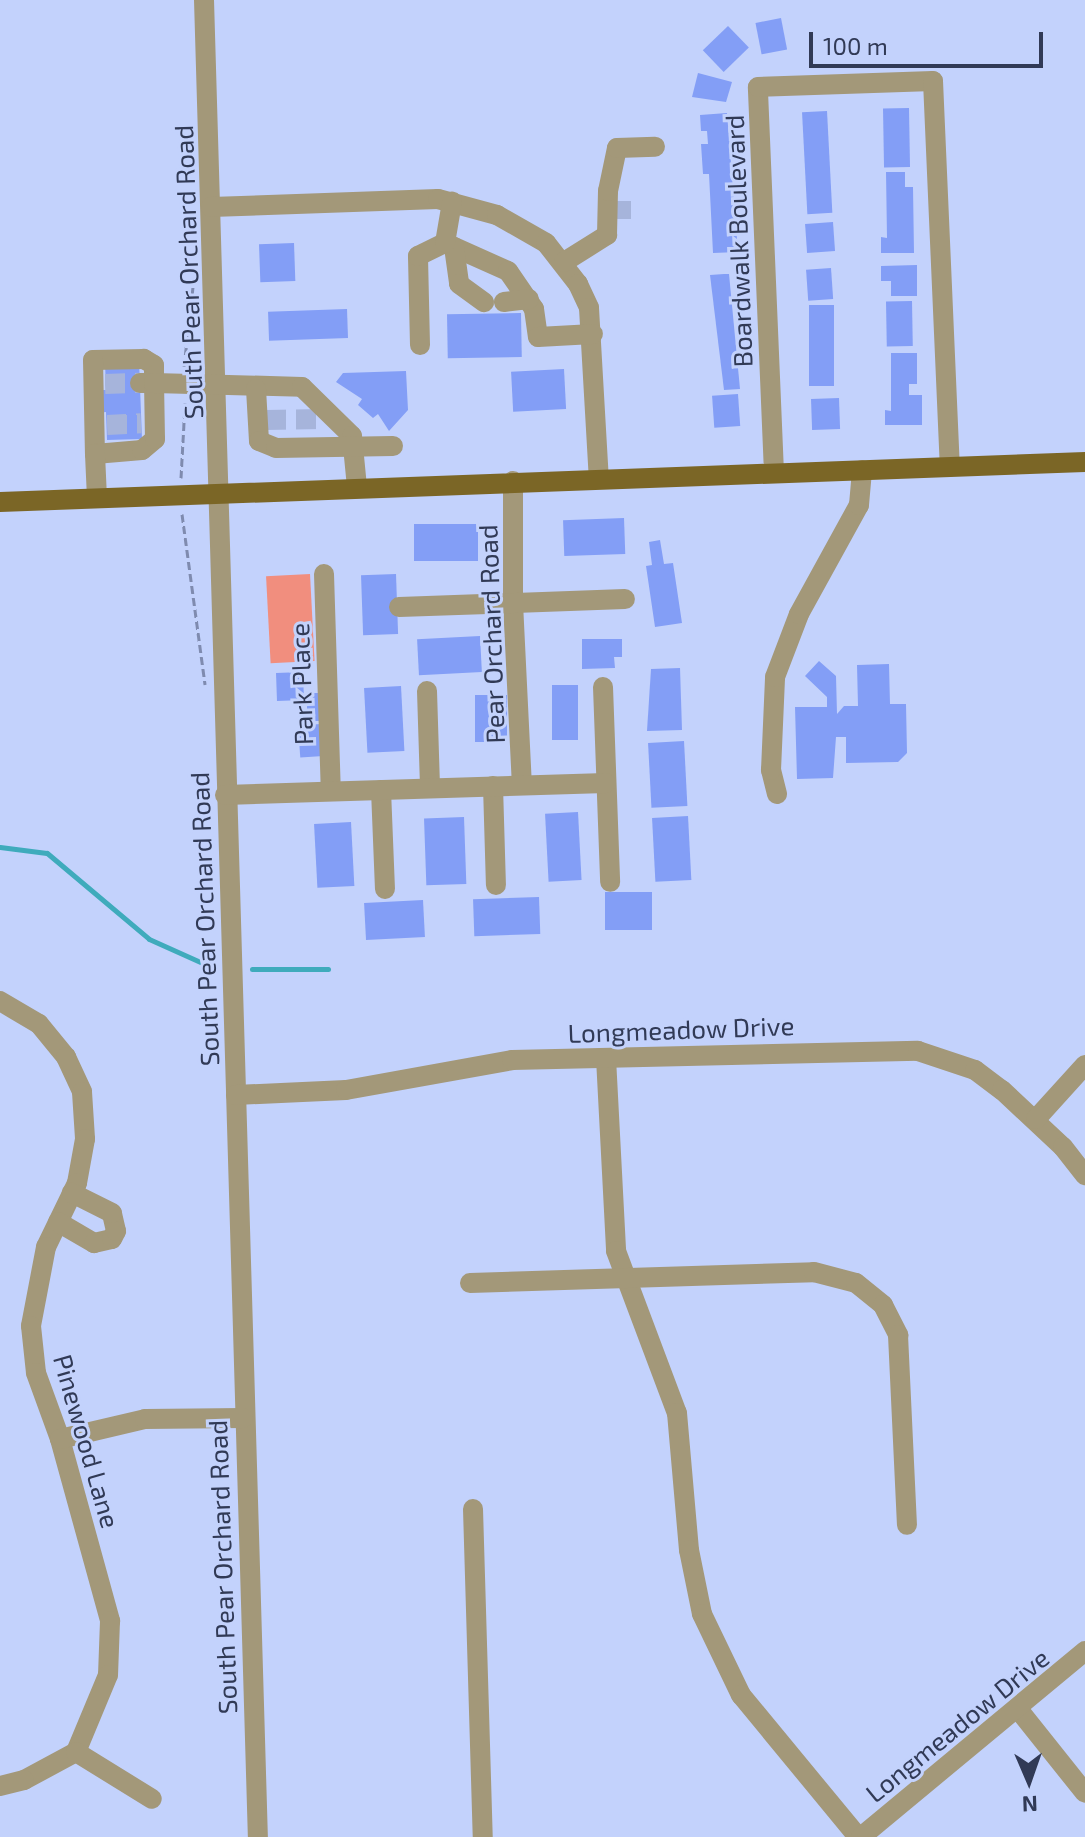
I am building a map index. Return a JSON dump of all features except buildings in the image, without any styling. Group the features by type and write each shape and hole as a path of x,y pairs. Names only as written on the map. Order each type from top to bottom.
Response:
{"main road":[{"path":"0,502 1085,462"}],"street":[{"name":"South Pear Orchard Road","path":"204,0 221,493 225,795 243,1418 258,1837"},
{"name":"Boardwalk Boulevard","path":"774,473 758,87 901,82 933,81 950,467"},
{"path":"616,218 610,180 617,148 655,147"},
{"path":"610,180 616,218"},
{"path":"211,207 452,202 497,215 525,229 564,262 589,308 593,334 599,479"},
{"path":"452,202 450,245 459,284 494,302 529,299"},
{"path":"564,262 616,218"},
{"path":"420,345 418,256 450,245 508,271 529,299 538,337 593,334"},
{"path":"95,454 142,450 155,439 148,423 147,383 154,365 144,359 93,360 99,384 101,425 95,454 97,498"},
{"path":"147,383 256,389 302,387 328,419 352,436 357,487"},
{"path":"256,389 262,420 259,441 276,448 393,446"},
{"path":"777,794 771,770 775,677 799,614 855,514 862,470"},
{"name":"Pear Orchard Road","path":"513,481 513,603 522,785"},
{"name":"Park Place","path":"324,574 331,791"},
{"path":"399,607 625,599"},
{"path":"603,687 610,882"},
{"path":"427,691 430,788"},
{"path":"225,795 606,783"},
{"path":"493,786 496,885"},
{"path":"381,790 385,889"},
{"name":"Pinewood Lane","path":"0,1001 39,1024 66,1057 82,1092 85,1139 72,1193 35,1286 31,1326 36,1373 60,1439 110,1621 108,1675 76,1752"},
{"name":"Longmeadow Drive","path":"236,1095 346,1090 512,1060 918,1051 975,1070 1036,1119 1085,1175"},
{"path":"606,1058 612,1211 622,1277 677,1413 692,1579 711,1638 741,1695 860,1837"},
{"path":"1036,1119 1085,1065"},
{"path":"58,1222 94,1243 112,1239 116,1231 112,1213 72,1193"},
{"path":"470,1283 814,1272 836,1275 869,1292 892,1319 902,1354 907,1525"},
{"path":"60,1439 145,1419 243,1418"},
{"path":"473,1509 483,1837"},
{"name":"Longmeadow Drive","path":"860,1837 1085,1651"},
{"path":"1018,1709 1085,1793"},
{"path":"0,1786 24,1780 76,1752 152,1799"}],"shaded area":[{"path":"310,574 315,661 271,663 266,576"}],"waterway":[{"path":"0,847 47,853 149,939 209,966"},
{"path":"252,969 328,969"}],"tunnel":[{"path":"621,201 621,219"},
{"path":"105,384 140,383"},
{"path":"266,420 322,419"},
{"path":"107,425 141,423"}]}
